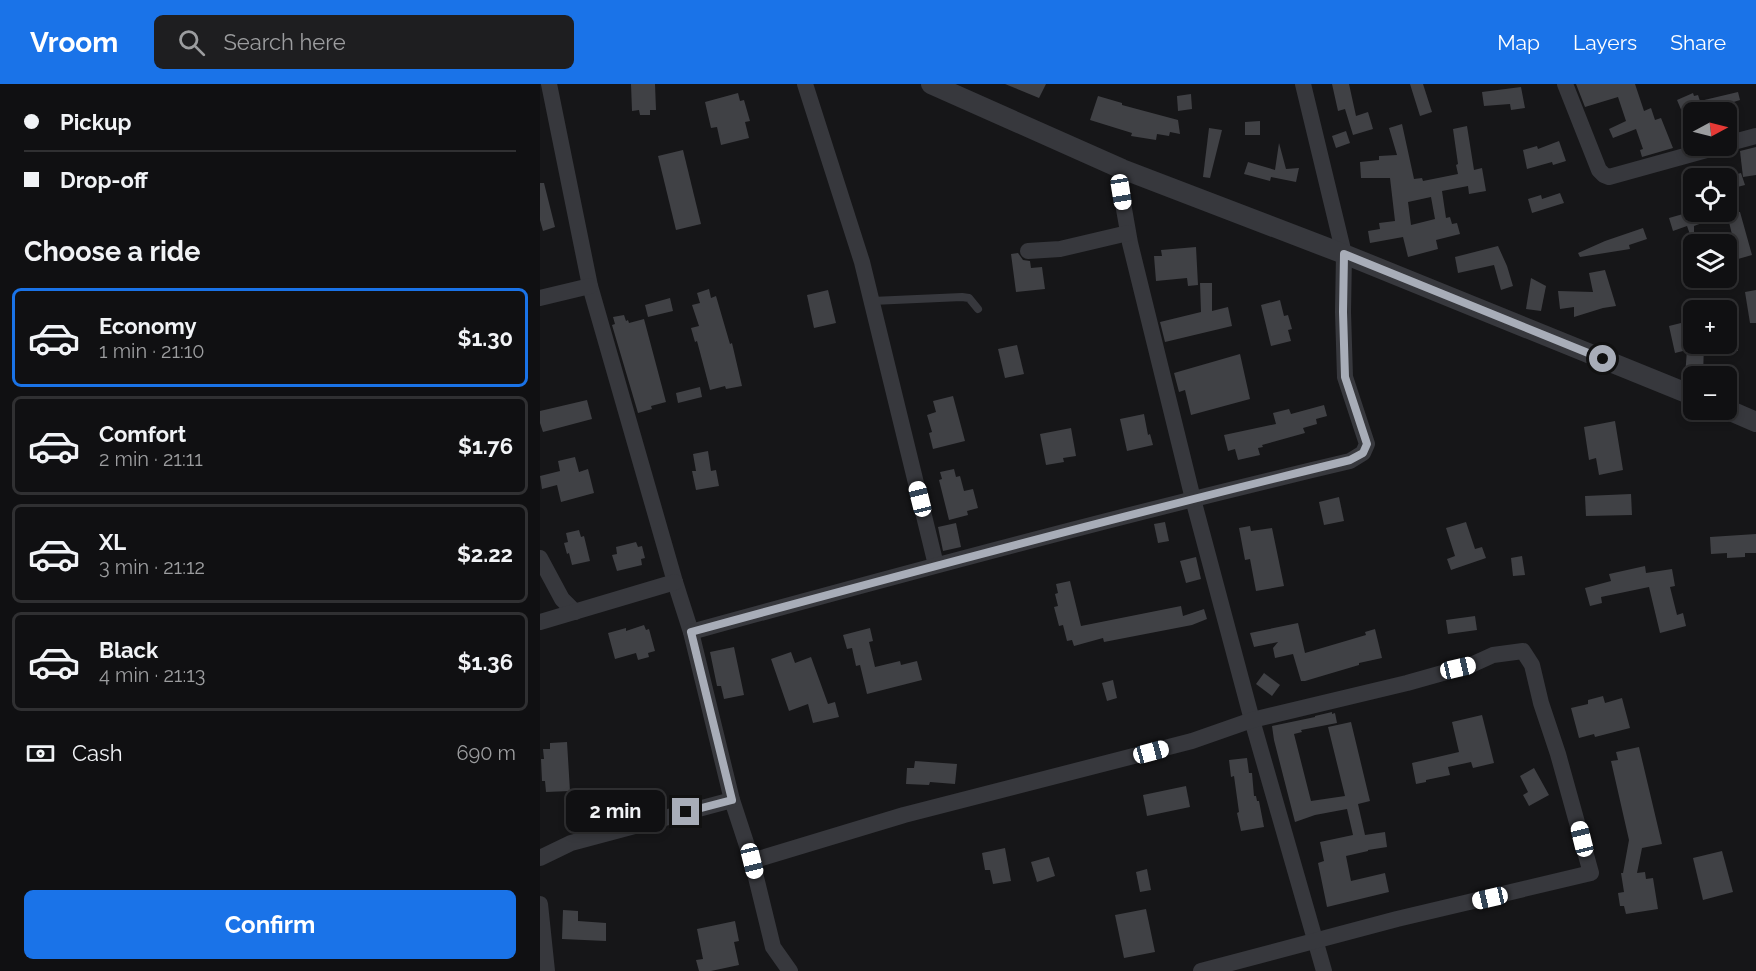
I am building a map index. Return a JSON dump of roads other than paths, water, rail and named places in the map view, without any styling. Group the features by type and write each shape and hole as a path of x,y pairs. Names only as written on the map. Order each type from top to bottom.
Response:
{"street":[{"path":"549,84 590,286 691,632 732,800 752,861 773,946 790,971"},
{"path":"805,84 862,261 936,565"},
{"path":"691,632 936,565 1350,460 1363,453 1367,444 1345,377 1344,254 1303,84"},
{"path":"1565,84 1599,170 1604,175 1610,177 1685,156"},
{"path":"941,86 1122,169 1344,254 1683,392"},
{"path":"1737,141 1756,136"},
{"path":"1122,169 1121,192 1128,233 1193,499 1252,720 1324,971"},
{"path":"1028,250 1060,249 1128,233"},
{"path":"540,298 590,286"},
{"path":"1737,414 1756,422"},
{"path":"540,558 562,599 575,612"},
{"path":"540,622 675,582"},
{"path":"752,861 904,815 1192,741 1252,720 1407,683 1471,665 1493,655 1523,651 1532,665 1591,873 1397,919 1201,971"},
{"path":"540,858 572,843 732,800"},
{"path":"540,904 547,971"}],"lane":[{"path":"872,301 962,297 969,298 978,309"}]}
